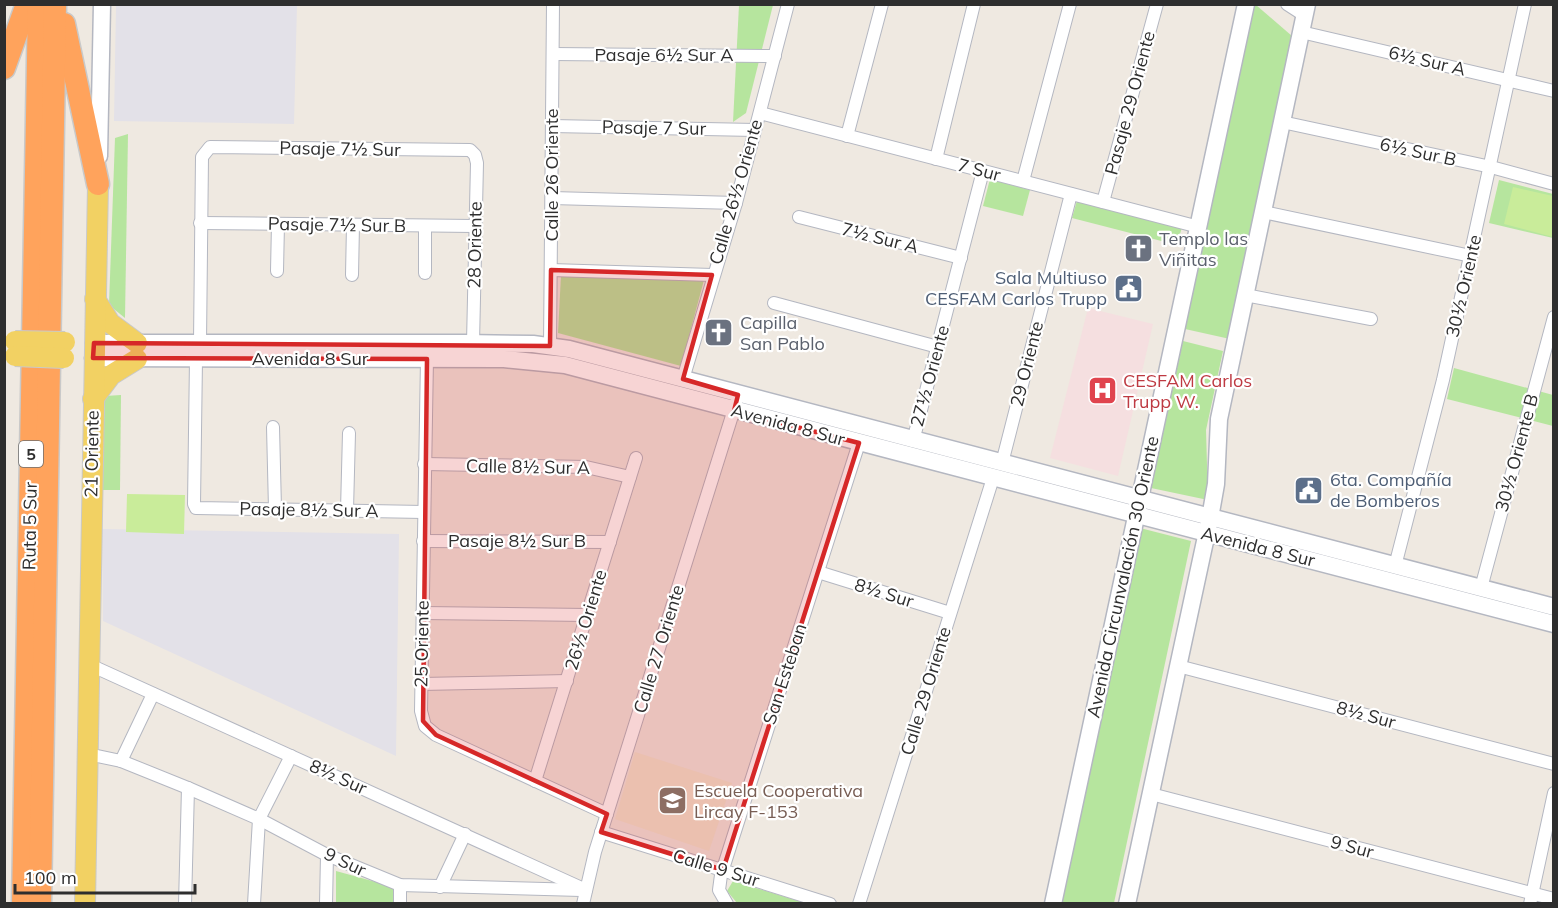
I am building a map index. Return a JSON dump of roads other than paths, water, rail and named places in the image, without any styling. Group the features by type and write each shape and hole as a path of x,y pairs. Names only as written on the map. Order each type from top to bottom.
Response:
{"highway":[{"path":"4,68 27,4"},
{"name":"Ruta 5 Sur","path":"23,903 39,4"},
{"name":"Ruta 5 Sur","path":"40,903 55,4"},
{"path":"61,4 98,184"}],"main road":[{"name":"21 Oriente","path":"85,903 102,4"},
{"name":"Avenida Circunvalación 30 Oriente","path":"1053,903 1246,4"},
{"path":"1128,903 1208,525 1216,484 1219,419 1305,10"},
{"path":"93,399 111,375 137,351 111,323 95,299"},
{"name":"Avenida 8 Sur","path":"137,351 200,342 473,343 550,346 588,353 683,379 736,403 859,443 1140,499 1208,525 1554,624"},
{"name":"Avenida 8 Sur","path":"10,348 137,351 196,359 504,359 565,365 913,441 1136,516 1208,525 1395,566 1554,607"}],"street":[{"name":"Calle 26 Oriente","path":"550,346 553,4"},
{"name":"Calle 26½ Oriente","path":"683,379 712,275 736,203 788,4"},
{"path":"847,136 882,4"},
{"path":"936,159 974,4"},
{"path":"1023,182 1070,4"},
{"name":"Pasaje 29 Oriente","path":"1103,202 1157,4"},
{"path":"1287,4 1305,10"},
{"name":"30½ Oriente","path":"1395,566 1443,380 1525,4"},
{"name":"6½ Sur A","path":"1301,32 1554,91"},
{"name":"Pasaje 6½ Sur A","path":"553,54 775,56"},
{"name":"7 Sur","path":"760,113 1199,227"},
{"name":"6½ Sur B","path":"1282,122 1491,167 1554,184"},
{"name":"Pasaje 7 Sur","path":"552,126 755,130"},
{"name":"Pasaje 7½ Sur","path":"200,223 202,157 210,147 470,150"},
{"name":"28 Oriente","path":"470,150 475,155 477,164 473,343"},
{"name":"27½ Oriente","path":"913,441 983,171"},
{"name":"29 Oriente","path":"997,471 1071,194"},
{"path":"552,198 736,203"},
{"path":"1263,212 1471,256"},
{"name":"7½ Sur A","path":"799,217 961,258"},
{"path":"200,223 200,342"},
{"name":"Pasaje 7½ Sur B","path":"200,223 474,226"},
{"path":"278,224 278,271"},
{"path":"352,274 353,225"},
{"path":"425,226 425,273"},
{"path":"551,270 712,275"},
{"path":"1245,295 1371,319"},
{"path":"774,303 938,347"},
{"name":"30½ Oriente B","path":"1481,588 1554,317"},
{"name":"Pasaje 8½ Sur A","path":"196,359 195,507 424,512"},
{"name":"25 Oriente","path":"427,359 421,717 432,733 607,814"},
{"name":"Calle 27 Oriente","path":"583,903 601,832 736,403"},
{"path":"273,427 275,509"},
{"path":"347,510 349,433"},
{"name":"San Esteban","path":"727,903 719,890 723,870 859,443"},
{"name":"26½ Oriente","path":"535,781 636,458"},
{"name":"Calle 8½ Sur A","path":"424,464 586,467 630,477"},
{"name":"Calle 29 Oriente","path":"860,903 950,613 997,471"},
{"name":"Pasaje 8½ Sur B","path":"423,541 610,542"},
{"name":"8½ Sur","path":"818,572 950,613"},
{"path":"422,613 587,615"},
{"name":"8½ Sur","path":"90,665 586,890"},
{"name":"8½ Sur","path":"1178,666 1554,764"},
{"path":"421,684 567,681"},
{"path":"122,761 153,694"},
{"name":"9 Sur","path":"88,754 122,761 188,788 259,819 327,855 400,885 586,890"},
{"path":"254,903 259,819 291,756"},
{"path":"184,903 188,788"},
{"path":"1532,898 1554,793"},
{"name":"9 Sur","path":"1151,794 1532,898 1554,899"},
{"name":"Calle 9 Sur","path":"601,832 830,903"},
{"path":"440,887 465,834"},
{"path":"326,903 327,855"},
{"path":"400,885 400,903"}],"place":[{"name":"Templo las Viñitas","path":"1138,249"},
{"name":"Sala Multiuso CESFAM Carlos Trupp","path":"1128,288"},
{"name":"Capilla San Pablo","path":"719,333"},
{"name":"CESFAM Carlos Trupp W.","path":"1102,391"},
{"name":"6ta. Compañía de Bomberos","path":"1309,490"},
{"name":"Escuela Cooperativa Lircay F-153","path":"673,801"}]}
